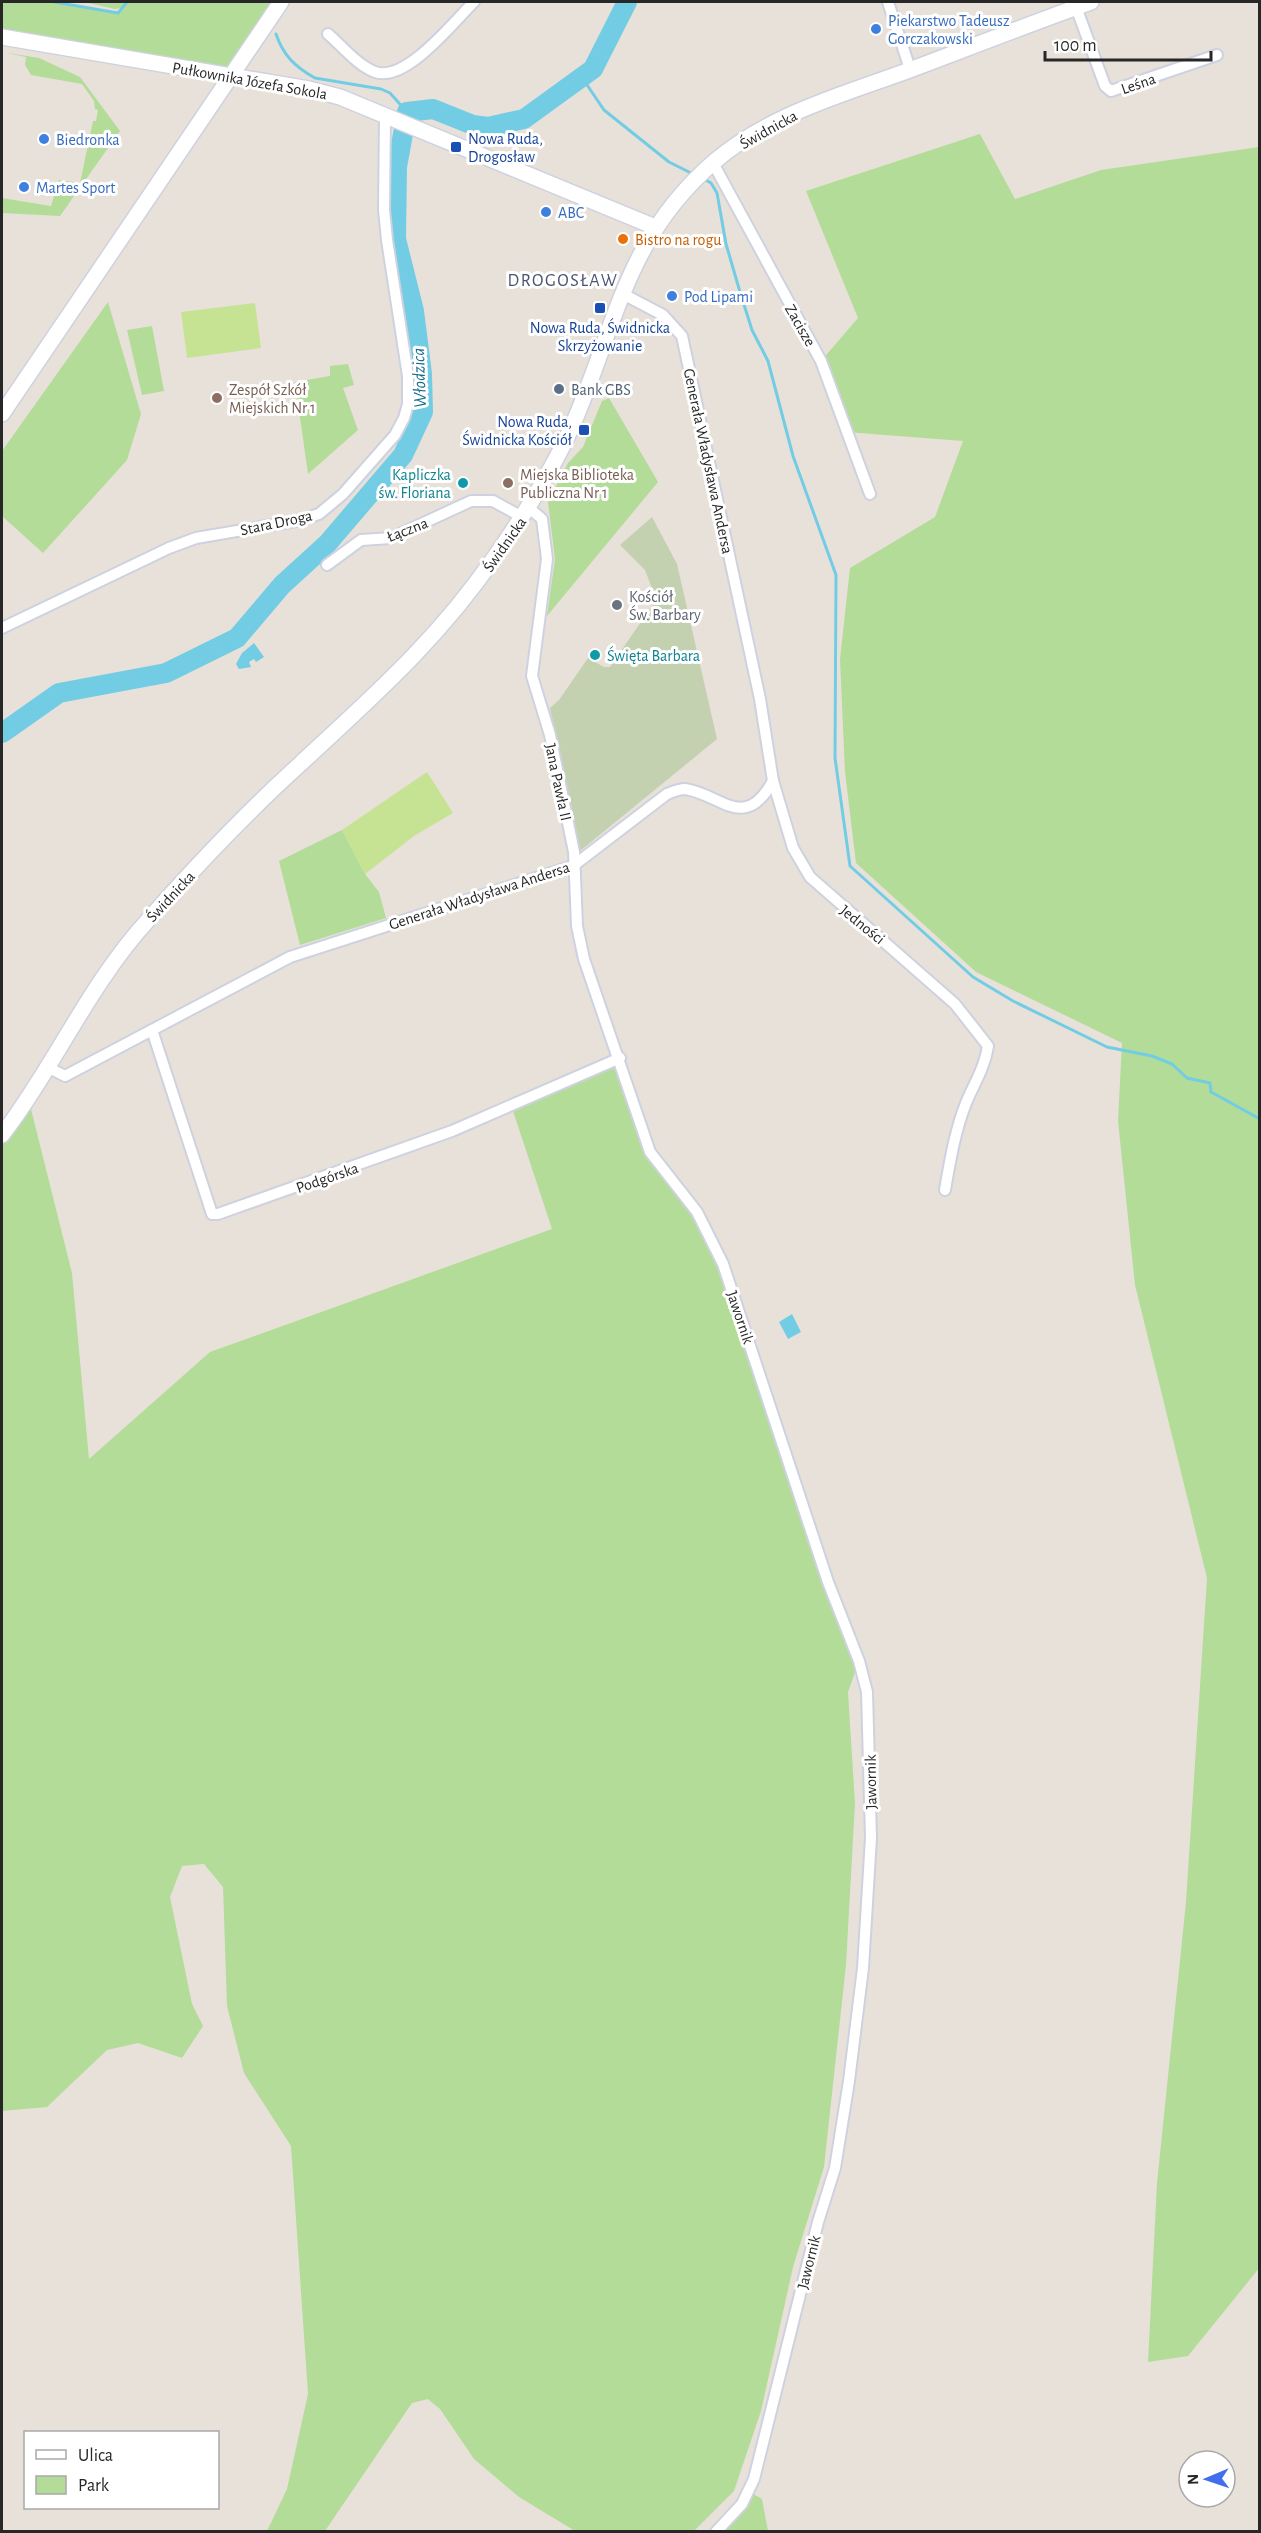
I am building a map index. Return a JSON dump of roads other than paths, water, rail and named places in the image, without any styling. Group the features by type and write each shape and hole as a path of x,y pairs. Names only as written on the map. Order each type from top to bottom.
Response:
{"street":[{"path":"2,414 281,2"},
{"path":"328,34 369,68 385,74 394,72 417,58 474,2"},
{"path":"888,2 910,69"},
{"name":"Świdnicka","path":"2,1135 29,1098 107,969 146,921 253,809 413,659 459,606 525,512 575,419 621,293 655,228 703,172 772,123 1091,2"},
{"name":"Leśna","path":"1076,7 1105,86 1111,91 1118,91 1217,55"},
{"name":"Pułkownika Józefa Sokola","path":"2,37 340,97 655,228"},
{"name":"Stara Droga","path":"2,628 168,548 196,538 303,519 319,514 343,494 395,435 408,404 408,376 387,240 384,200 391,119"},
{"name":"Zacisze","path":"703,172 821,361 870,494"},
{"name":"Generała Władysława Andersa","path":"46,1067 65,1076 290,957 573,866 667,794 684,789 734,808 745,807 759,799 774,781 760,699 682,336 663,315 621,293"},
{"name":"Łączna","path":"327,565 361,540 390,538 471,501 493,501 525,512"},
{"name":"Jana Pawła II","path":"525,512 542,519 547,560 532,676 550,735 574,852 577,926 584,959 620,1058"},
{"name":"Jedności","path":"774,781 793,849 810,877 955,1004 983,1036 988,1046 986,1060 966,1104 953,1144 945,1190"},
{"name":"Podgórska","path":"152,1030 212,1214 369,1162 452,1131 620,1058"},
{"name":"Jawornik","path":"620,1058 650,1152 696,1212 723,1264 828,1582 859,1661 867,1692 871,1838 863,1968 835,2168 818,2222 754,2479 742,2504 716,2532"}],"water":[{"path":"254,643 264,657 256,662 254,659 249,662 251,667 239,669 236,664 242,653"},
{"path":"792,1314 801,1332 788,1339 779,1322"}],"waterway":[{"path":"54,2 118,13 127,2"},
{"name":"Włodzica","path":"2,733 59,693 166,673 237,638 282,585 327,544 403,455 423,412 422,374 414,311 396,239 397,167 407,112 433,109 473,125 488,127 524,119 593,69 627,2"},
{"path":"276,34 286,54 308,74 315,78 381,89 390,93 407,112"},
{"path":"583,79 604,110 669,162 695,175"},
{"path":"704,179 711,183 717,193 726,244 740,292 752,330 768,361 793,456 836,575 835,758 850,866 973,977 1013,1001 1107,1047 1152,1056 1172,1064 1187,1078 1210,1083 1211,1092 1260,1119"}],"place":[{"name":"Piekarstwo Tadeusz Gorczakowski","path":"876,29"},
{"name":"Biedronka","path":"44,139"},
{"name":"Nowa Ruda, Drogosław","path":"456,147"},
{"name":"Martes Sport","path":"24,187"},
{"name":"ABC","path":"546,212"},
{"name":"Bistro na rogu","path":"623,239"},
{"name":"Pod Lipami","path":"672,296"},
{"name":"Nowa Ruda, Świdnicka Skrzyżowanie","path":"600,308"},
{"name":"Bank GBS","path":"559,389"},
{"name":"Zespół Szkół Miejskich Nr 1","path":"217,398"},
{"name":"Nowa Ruda, Świdnicka Kościół","path":"584,430"},
{"name":"Kapliczka św. Floriana","path":"463,483"},
{"name":"Miejska Biblioteka Publiczna Nr 1","path":"508,483"},
{"name":"Kościół Św. Barbary","path":"617,605"},
{"name":"Święta Barbara","path":"595,655"}],"district":[{"name":"DROGOSŁAW","path":"563,280"}]}
